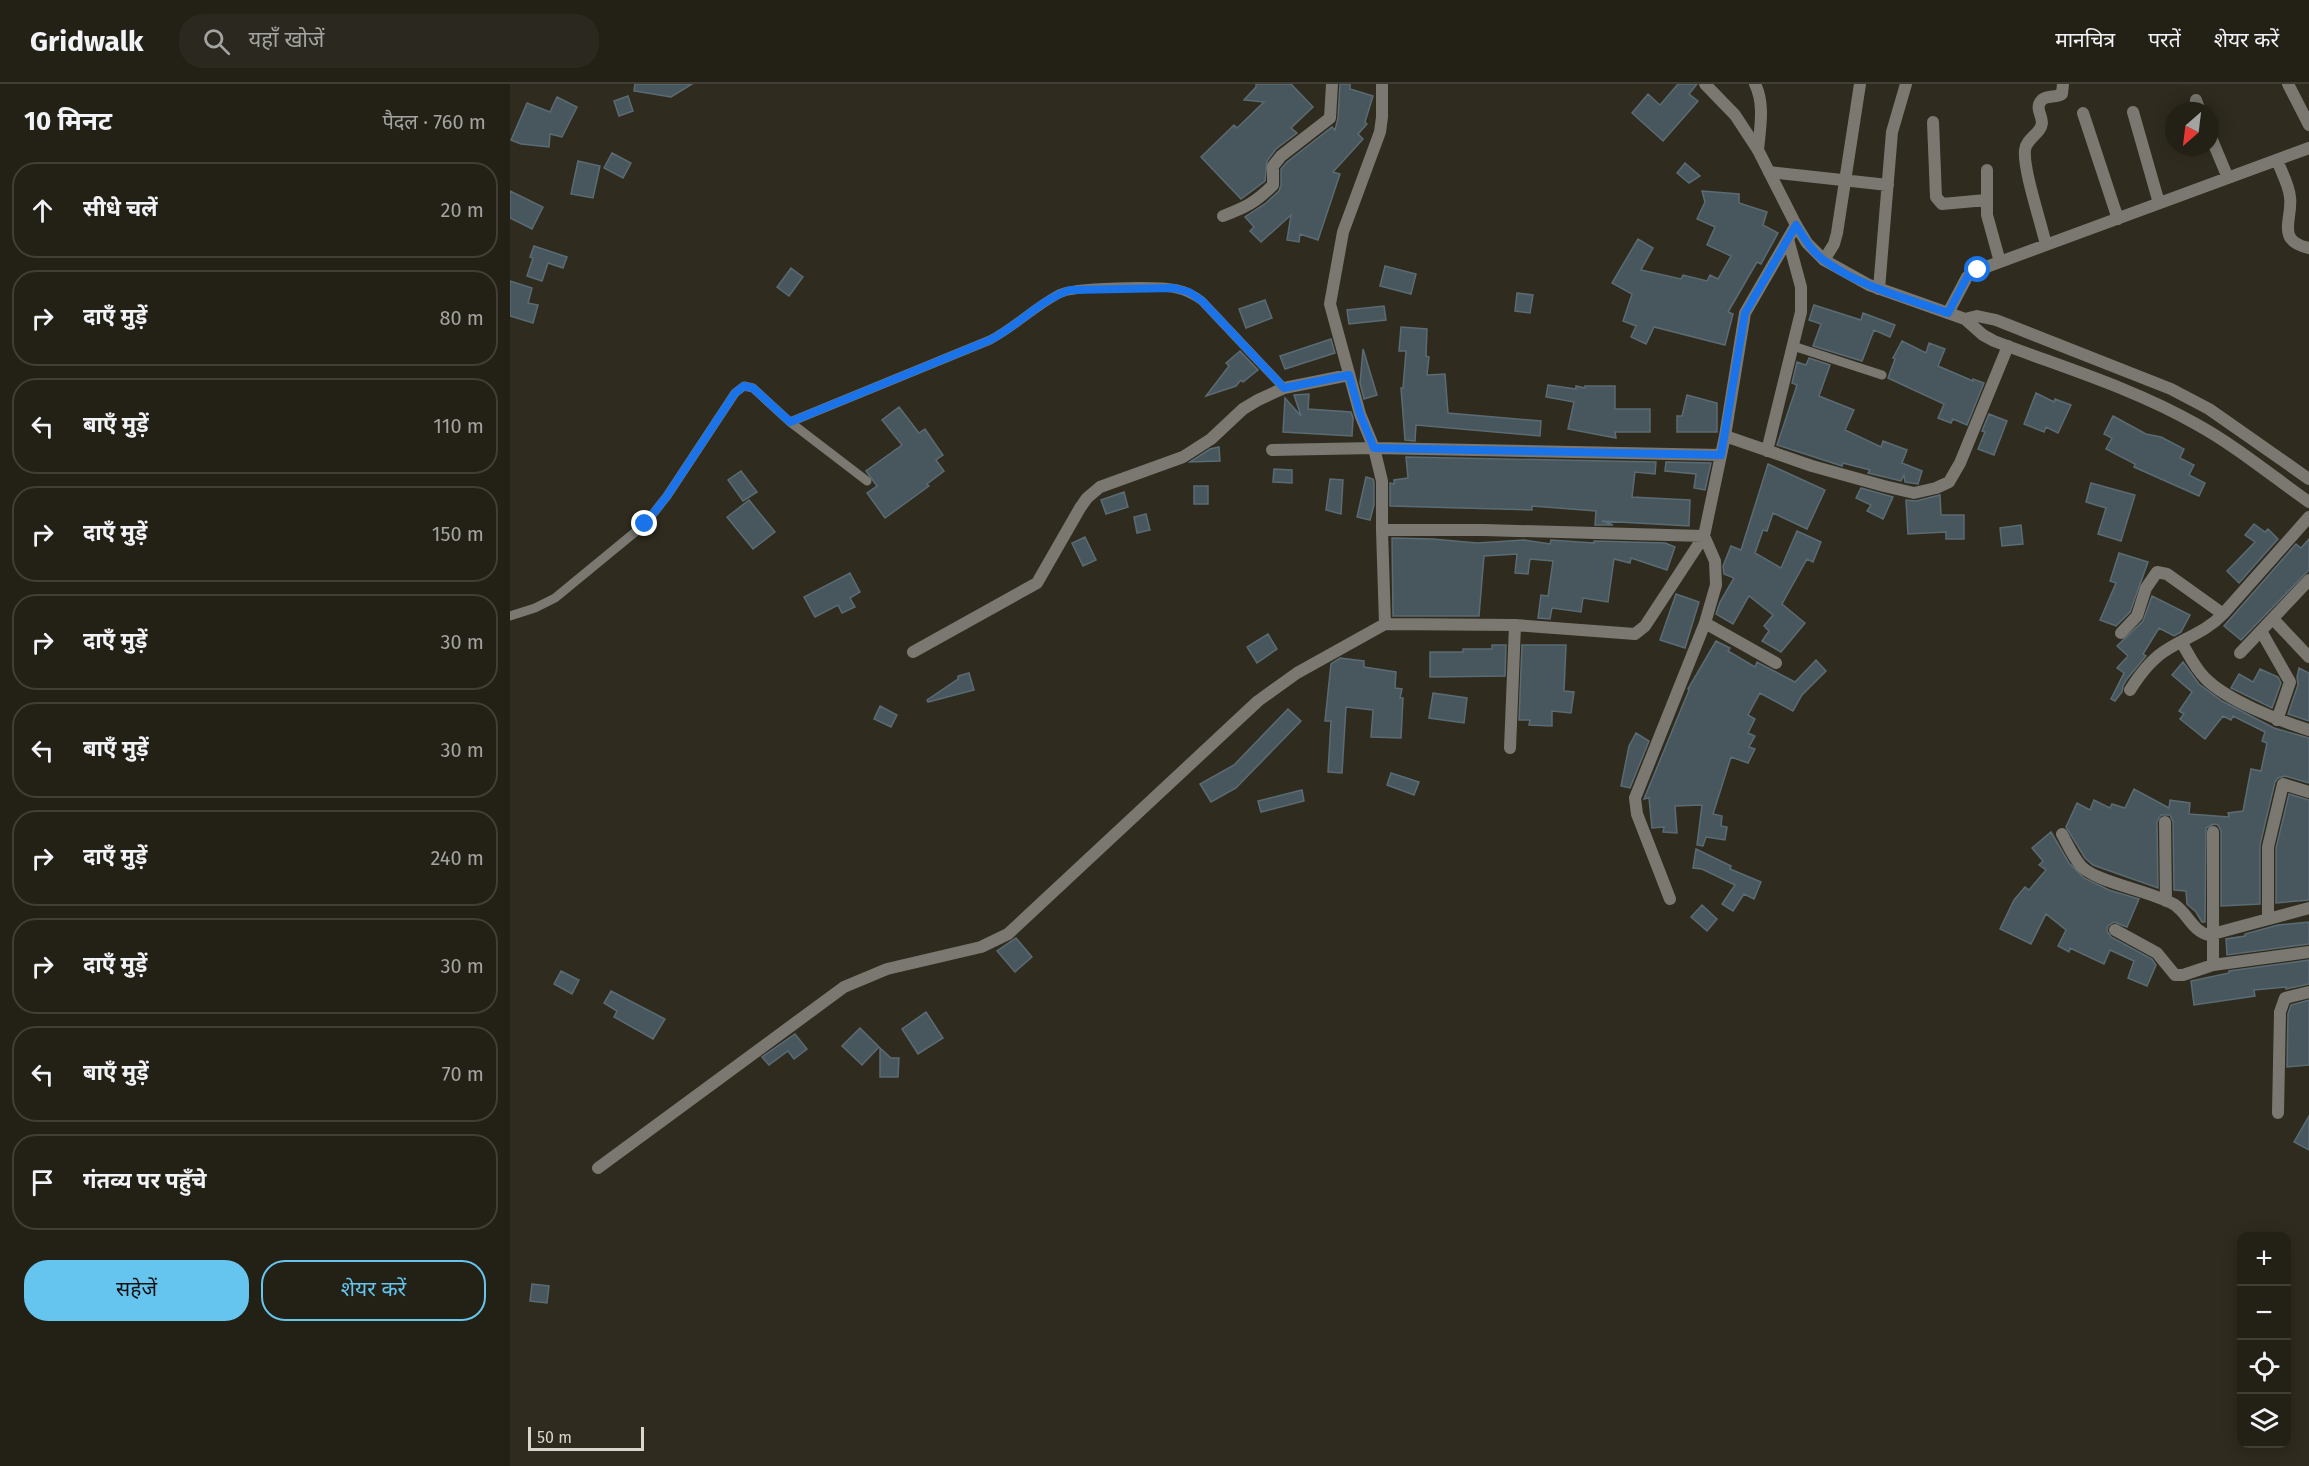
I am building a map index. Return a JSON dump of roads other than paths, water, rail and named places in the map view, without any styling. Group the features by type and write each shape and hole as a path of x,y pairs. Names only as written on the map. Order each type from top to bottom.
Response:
{"street":[{"path":"1223,216 1251,205 1265,193 1273,185 1273,166 1281,156 1330,118 1332,84"},
{"path":"1382,84 1380,132 1343,232 1330,304 1360,414 1374,448 1383,481 1385,624"},
{"path":"1705,84 1735,115 1758,150 1807,243 1824,260 1879,289 1965,319 1983,335 2008,346 2159,405 2198,425 2309,502"},
{"path":"1755,84 1760,98 1761,111 1758,150"},
{"path":"1824,260 1837,233 1860,84"},
{"path":"1879,289 1892,132 1906,84"},
{"path":"2046,245 2027,165 2025,147 2040,129 2042,123 2038,107 2040,101 2045,98 2058,97 2062,94 2063,84"},
{"path":"2288,84 2309,125"},
{"path":"2133,112 2159,203"},
{"path":"2083,113 2118,219"},
{"path":"1933,122 1938,202 1942,204 1986,200"},
{"path":"1948,313 1967,277 1978,270 2309,148"},
{"path":"2219,156 2228,178"},
{"path":"2277,160 2290,195 2288,232 2291,240 2309,248"},
{"path":"1987,170 1988,223 2001,262"},
{"path":"1769,172 1888,185"},
{"path":"598,1168 844,987 887,969 981,947 1008,934 1258,701 1297,673 1385,624 1515,626 1635,634 1651,617 1704,536 1725,436 1745,313 1796,225"},
{"path":"1767,451 1793,346 1802,298 1788,239"},
{"path":"1965,319 1977,316 1996,320 2171,389 2209,409 2309,478"},
{"path":"1725,436 1812,466 1914,493 1936,488 1949,482 1960,463 2008,346"},
{"path":"913,652 1037,583 1080,508 1100,487 1183,457 1211,438 1243,409 1284,388 1349,375"},
{"path":"1272,450 1374,448 1721,455"},
{"path":"2130,690 2154,659 2169,648 2209,627 2223,614 2309,517"},
{"path":"1382,530 1483,530 1704,536"},
{"path":"1670,899 1637,814 1635,798 1706,623 1716,585 1716,570 1704,536"},
{"path":"2121,633 2137,616 2146,588 2157,572 2167,574 2223,614"},
{"path":"2240,653 2306,588"},
{"path":"2272,619 2309,657"},
{"path":"1706,623 1776,663"},
{"path":"1510,748 1515,626"},
{"path":"2261,631 2290,682 2277,720"},
{"path":"2181,643 2196,668 2215,687 2277,720 2309,730"},
{"path":"2268,917 2268,847 2283,784 2309,792"},
{"path":"2165,822 2166,901"},
{"path":"2213,832 2213,965"},
{"path":"2062,834 2075,858 2088,871 2166,901 2182,911 2199,931 2209,935 2268,917 2309,908"},
{"path":"2115,930 2157,952 2175,975 2183,975 2213,965 2309,952"},
{"path":"2278,1113 2280,1012 2285,998 2309,992"}],"lane":[{"path":"790,422 990,340 1059,294 1086,288 1174,288 1189,292 1202,301 1284,388"},
{"path":"1793,346 1882,375"},
{"path":"510,616 535,608 555,598 645,524 667,496 735,393 744,386 753,388 790,422 867,481"}]}
